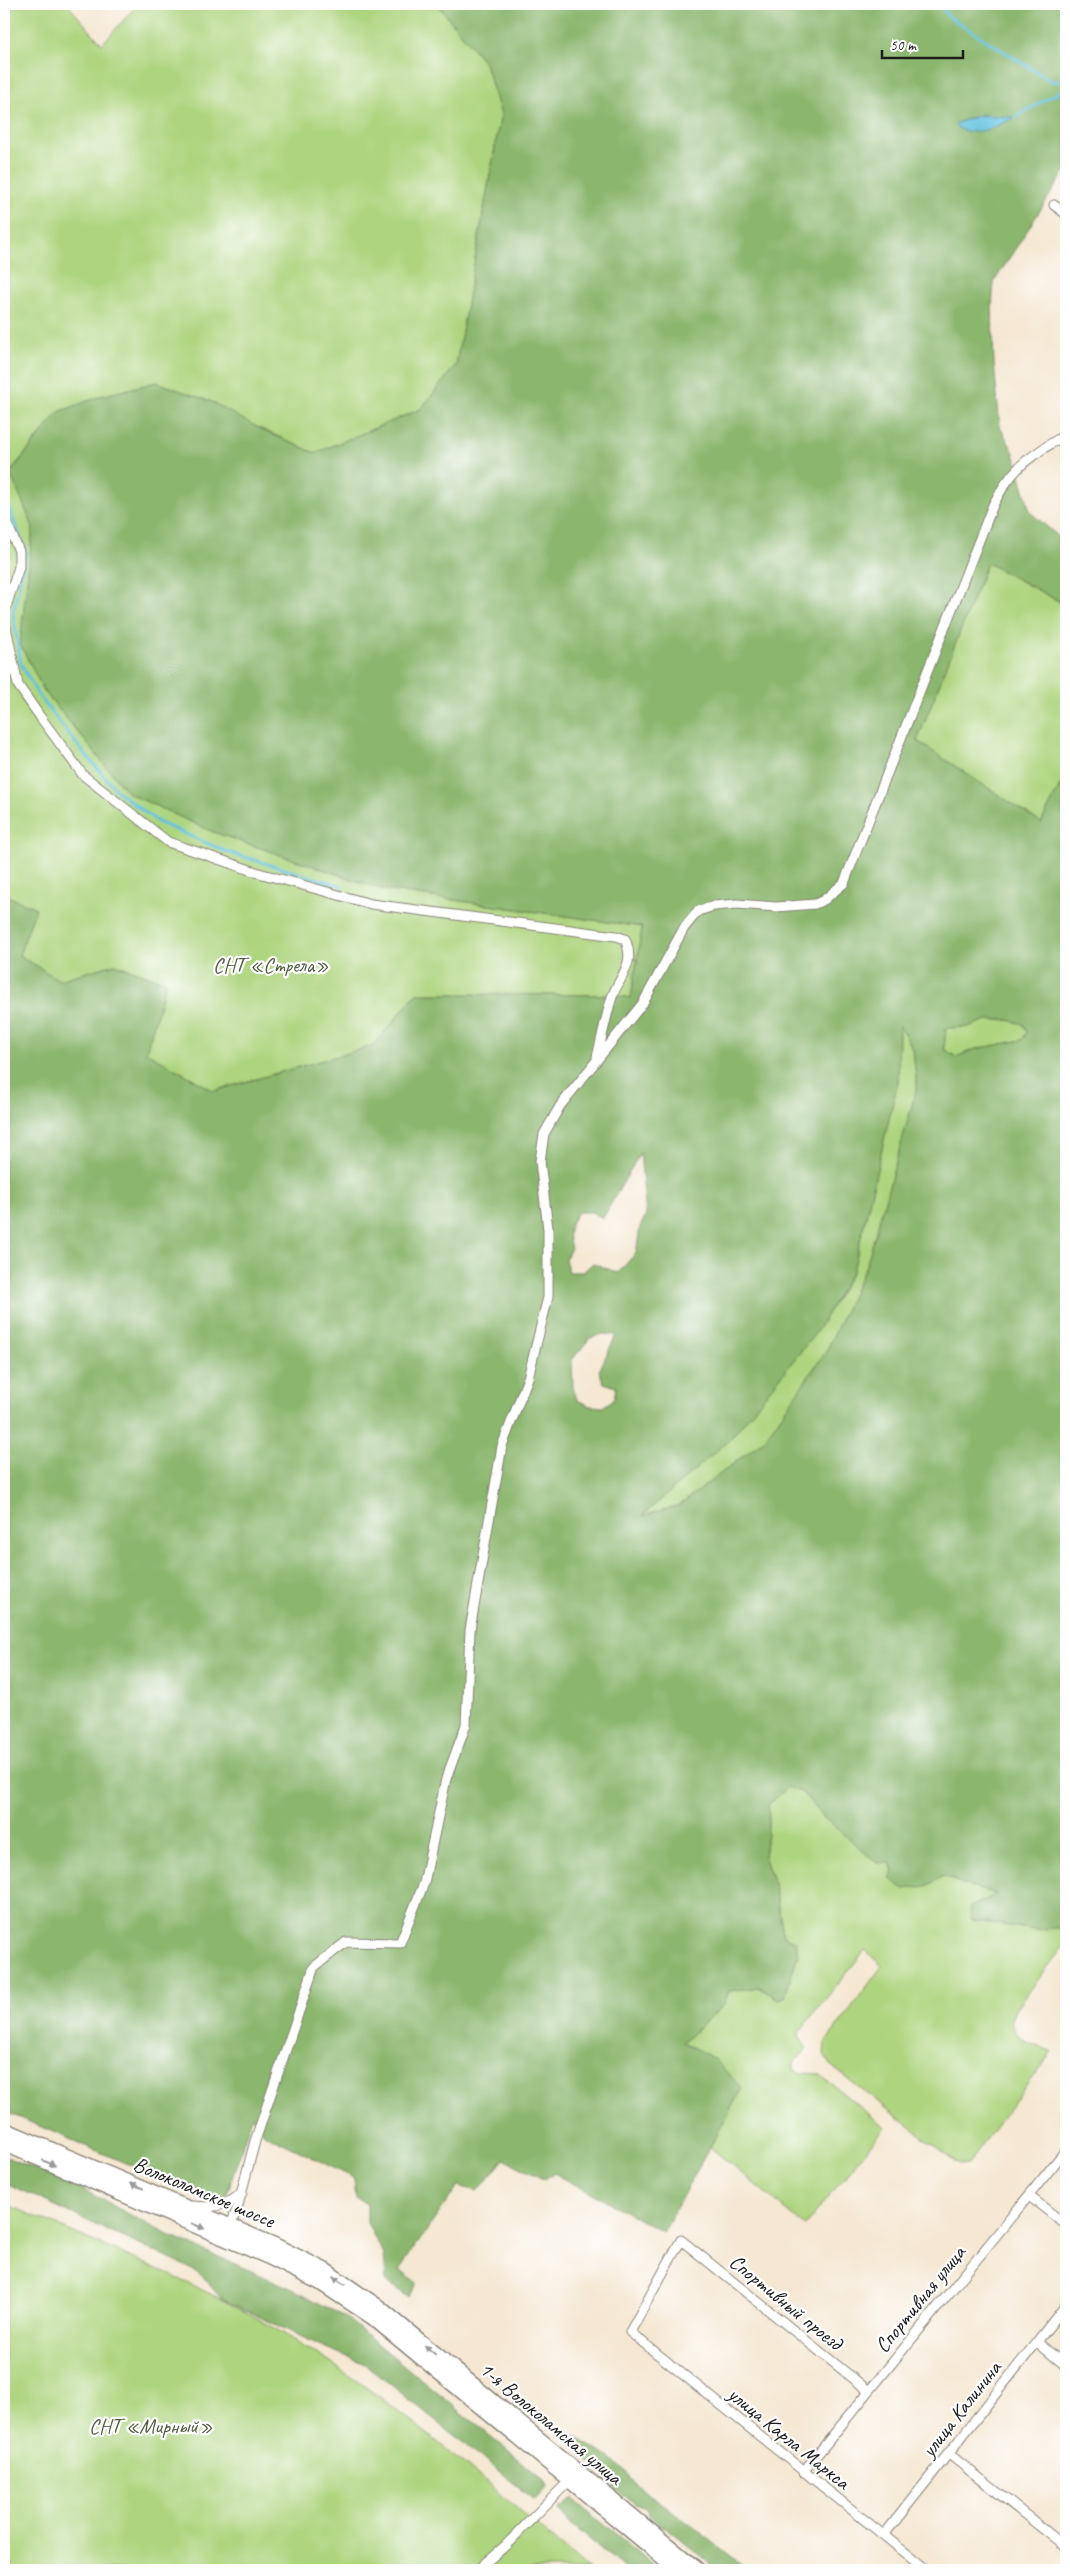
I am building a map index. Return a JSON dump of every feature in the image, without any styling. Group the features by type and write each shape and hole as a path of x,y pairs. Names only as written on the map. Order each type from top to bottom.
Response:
{"main road":[{"name":"Волоколамское шоссе","path":"4,2130 182,2206 270,2257 376,2312"},
{"name":"Волоколамское шоссе","path":"4,2144 228,2232"},
{"name":"1-я Волоколамская улица","path":"376,2312 574,2476 679,2570"},
{"name":"1-я Волоколамская улица","path":"574,2476 697,2570"}],"street":[{"path":"1054,205 1066,214"},
{"path":"228,2232 242,2192 255,2140 314,1967 346,1942 400,1944 424,1883 446,1778 466,1725 470,1630 502,1446 528,1378 548,1297 548,1229 540,1161 544,1134 560,1106 643,1003 684,928 698,911 714,906 737,904 776,907 815,904 824,900 844,883 993,505 1006,481 1018,466 1066,434"},
{"path":"4,517 19,551 19,567 4,615 18,685 83,775 168,842 259,873 371,904 616,936 625,939 630,951 626,972 613,995 596,1060"},
{"name":"Спортивная улица","path":"802,2472 1018,2206 1029,2196 1066,2150"},
{"path":"182,2206 221,2206 231,2202 242,2192"},
{"path":"1029,2196 1066,2225"},
{"name":"Спортивный проезд","path":"630,2332 681,2240 869,2390"},
{"name":"улица Калинина","path":"884,2535 1066,2305"},
{"name":"улица Карла Маркса","path":"630,2332 802,2472 927,2570"},
{"path":"1037,2342 1066,2366"},
{"path":"948,2454 1066,2547"},
{"path":"476,2570 505,2546 574,2476"}],"green space":[{"name":"СНТ «Стрела»","path":"4,4 67,4 102,44 138,4 437,4 485,63 501,114 456,365 421,409 315,453 157,382 101,396 59,412 10,472 33,527 20,644 44,691 128,793 213,832 384,890 642,927 631,998 613,995 416,994 373,1046 214,1091 146,1052 166,982 115,964 59,980 19,955 36,908 4,895"},
{"path":"437,4 1066,4 1066,170 994,282 992,307 994,364 1000,427 1014,453 1030,512 1066,543 1066,605 987,563 917,741 1041,823 1066,774 1066,1927 1035,1930 972,1920 969,1908 997,1894 973,1888 943,1876 926,1886 904,1889 890,1879 893,1870 890,1863 877,1863 824,1818 803,1793 788,1787 768,1805 769,1818 764,1856 774,1884 783,1933 787,1938 796,1941 798,1953 785,1997 778,1999 759,1987 729,1991 724,2005 683,2042 713,2058 742,2088 663,2232 554,2173 545,2180 504,2159 478,2191 458,2186 399,2270 417,2283 408,2297 386,2281 384,2255 367,2223 367,2204 356,2198 354,2178 265,2134 252,2116 226,2197 200,2195 4,2111 4,895 36,908 19,955 59,980 115,964 166,982 146,1052 214,1091 373,1046 416,994 613,995 631,998 642,927 384,890 213,832 128,793 44,691 20,644 33,527 10,473 59,412 101,396 157,382 212,402 264,431 315,453 421,409 456,365 501,114 485,63","holes":["980,115 1014,118 954,124","987,1020 1009,1020 1023,1024 1027,1032 1022,1040 976,1049 956,1057 944,1049 946,1028 968,1027","899,1025 913,1049 917,1088 867,1263 827,1350 764,1440 680,1505 642,1516 731,1438 817,1331 853,1270 898,1081","640,1153 646,1215 640,1227 636,1253 618,1273 593,1263 583,1272 569,1272 565,1260 571,1248 569,1233 578,1212 591,1212 603,1218","603,1334 616,1335 599,1371 604,1383 616,1387 614,1399 603,1407 590,1406 577,1400 573,1387 572,1360 590,1338"]},
{"path":"987,563 1066,605 1066,774 1041,823 917,741"},
{"path":"987,1020 1009,1020 1023,1024 1027,1032 1022,1040 976,1049 956,1057 944,1049 946,1028 968,1027"},
{"path":"899,1024 913,1049 917,1088 867,1263 827,1350 764,1440 680,1505 641,1517 731,1438 817,1331 853,1271 898,1081"},
{"path":"788,1787 803,1793 824,1818 889,1863 893,1870 926,1886 943,1876 973,1888 997,1894 972,1920 1035,1930 1066,1927 1066,1943 1015,2010 1010,2022 1022,2038 1052,2051 968,2164 960,2165 830,2065 824,2055 825,2043 882,1966 865,1950 799,2032 800,2038 807,2049 794,2063 794,2069 800,2073 819,2074 885,2127 805,2226 710,2147 742,2088 683,2042 724,2005 729,1991 759,1987 778,1999 785,1997 798,1953 783,1933 774,1884 764,1856 769,1818 768,1805"},
{"path":"4,2156 82,2189 168,2235 295,2290 345,2317 544,2480 547,2487 535,2500 365,2364 321,2346 222,2299 198,2272 4,2182"},
{"name":"СНТ «Мирный»","path":"4,2203 186,2282 257,2318 331,2363 370,2390 445,2448 589,2570 4,2570"},
{"path":"574,2436 610,2459 652,2497 749,2570 719,2570 649,2514 647,2508 634,2504 604,2478 605,2471 602,2467 595,2467 571,2444"},
{"path":"573,2499 660,2570 626,2570 571,2524 559,2510"}],"water":[{"path":"980,115 1015,117 992,128 975,132 960,129 954,124"}],"waterway":[{"path":"939,4 949,17 1051,81 1066,82"},
{"path":"1015,117 1066,88"},
{"path":"4,496 26,552 13,614 21,664 38,695 117,791 158,822 227,852 342,886"}]}
